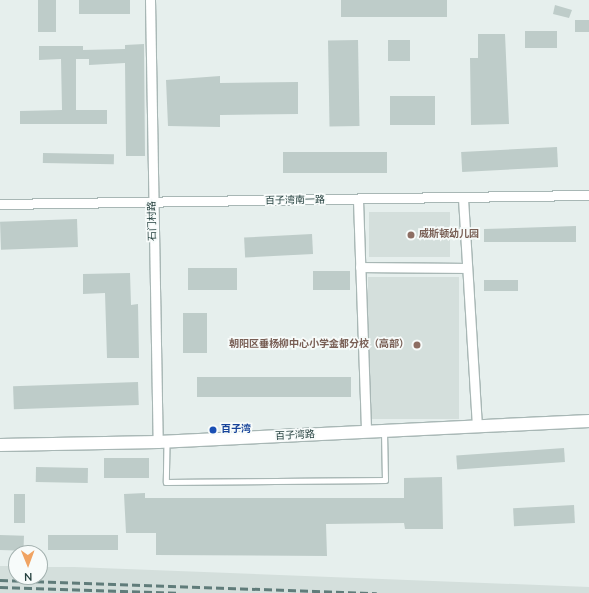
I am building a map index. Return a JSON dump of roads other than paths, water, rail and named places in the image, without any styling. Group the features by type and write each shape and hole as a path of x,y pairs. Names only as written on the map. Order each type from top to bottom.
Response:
{"street":[{"name":"石门村路","path":"150,0 153,203 162,442"},
{"name":"百子湾南一路","path":"0,204 358,200 589,195"},
{"path":"464,198 466,268 477,427"},
{"path":"358,200 366,432"},
{"path":"360,267 466,268"},
{"name":"百子湾路","path":"0,445 162,442 589,421"}],"lane":[{"path":"162,442 166,482 385,480 384,431"}],"railway":[{"path":"0,580 377,593"},
{"path":"0,587 177,593"}],"place":[{"name":"威斯顿幼儿园","path":"411,235"},
{"name":"朝阳区垂杨柳中心小学金都分校（高部）","path":"417,345"},
{"name":"百子湾","path":"213,430"}]}
